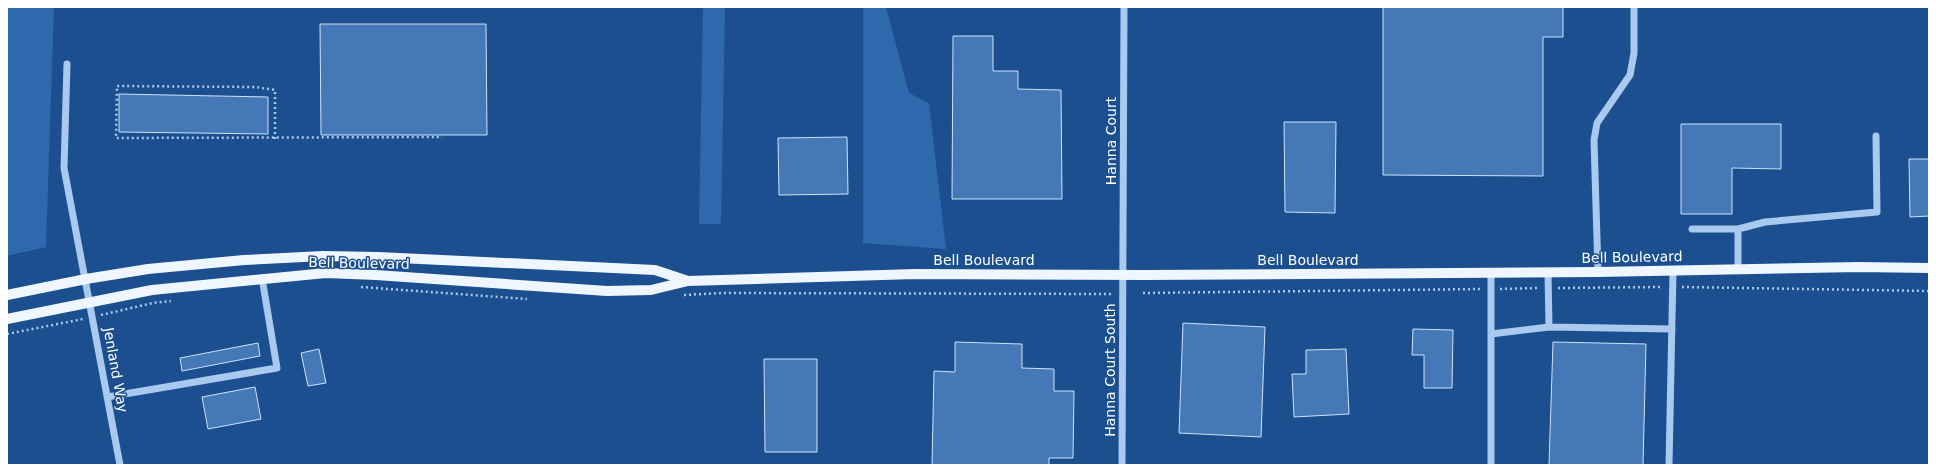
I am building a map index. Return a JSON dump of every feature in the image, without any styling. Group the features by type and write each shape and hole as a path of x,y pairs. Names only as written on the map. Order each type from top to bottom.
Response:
{"main road":[{"name":"Bell Boulevard","path":"7,295 86,279 148,269 244,260 322,256 378,257 655,270 688,281"},
{"name":"Bell Boulevard","path":"7,319 152,290 262,278 326,274 376,275 607,291 651,290 688,281 907,274 1124,275 1929,268"}],"street":[{"name":"Hanna Court","path":"1124,7 1124,275"},
{"path":"1598,272 1594,140 1598,124 1630,75 1634,53 1634,7"},
{"name":"Jenland Way","path":"67,64 64,168 120,465"},
{"path":"1692,229 1738,229 1765,222 1877,212 1876,136"},
{"path":"1738,229 1738,270"},
{"path":"1669,465 1673,271"},
{"path":"1491,272 1491,465"},
{"path":"1548,272 1549,327"},
{"name":"Hanna Court South","path":"1122,465 1124,275"},
{"path":"107,397 277,368 262,278"},
{"path":"1491,334 1549,327 1672,330"}],"path":[{"path":"275,139 275,90 255,87 117,86 116,138 275,139 442,138"},
{"path":"1143,293 1672,287 1929,291"},
{"path":"722,293 1112,294"}],"shaded area":[{"path":"7,7 54,7 46,247 7,256"},
{"path":"703,7 736,7 725,8 721,224 699,224"},
{"path":"863,7 886,7 909,93 929,103 946,249 863,243"}],"building":[{"path":"1383,7 1563,7 1563,37 1543,37 1543,176 1383,175"},
{"path":"320,24 486,24 487,135 321,135"},
{"path":"953,36 993,36 993,71 1018,71 1018,89 1061,90 1062,199 952,199"},
{"path":"119,94 268,97 268,134 119,132"},
{"path":"1284,122 1336,122 1335,213 1285,212"},
{"path":"1681,124 1781,124 1781,169 1732,168 1732,214 1681,214"},
{"path":"847,137 848,194 779,195 778,138"},
{"path":"1909,159 1929,159 1929,216 1910,217"},
{"path":"1183,323 1265,327 1261,437 1179,433"},
{"path":"1413,329 1453,330 1452,388 1424,388 1424,355 1412,355"},
{"path":"955,342 1022,344 1022,368 1054,369 1054,391 1074,391 1073,458 1049,458 1049,465 932,465 934,371 955,372"},
{"path":"1553,342 1646,344 1643,465 1549,465"},
{"path":"258,343 260,356 182,371 180,358"},
{"path":"319,349 326,383 308,386 301,353"},
{"path":"1346,349 1349,414 1294,417 1292,374 1306,374 1306,350"},
{"path":"764,359 817,359 817,452 765,452"},
{"path":"255,387 261,419 208,429 202,397"}]}
